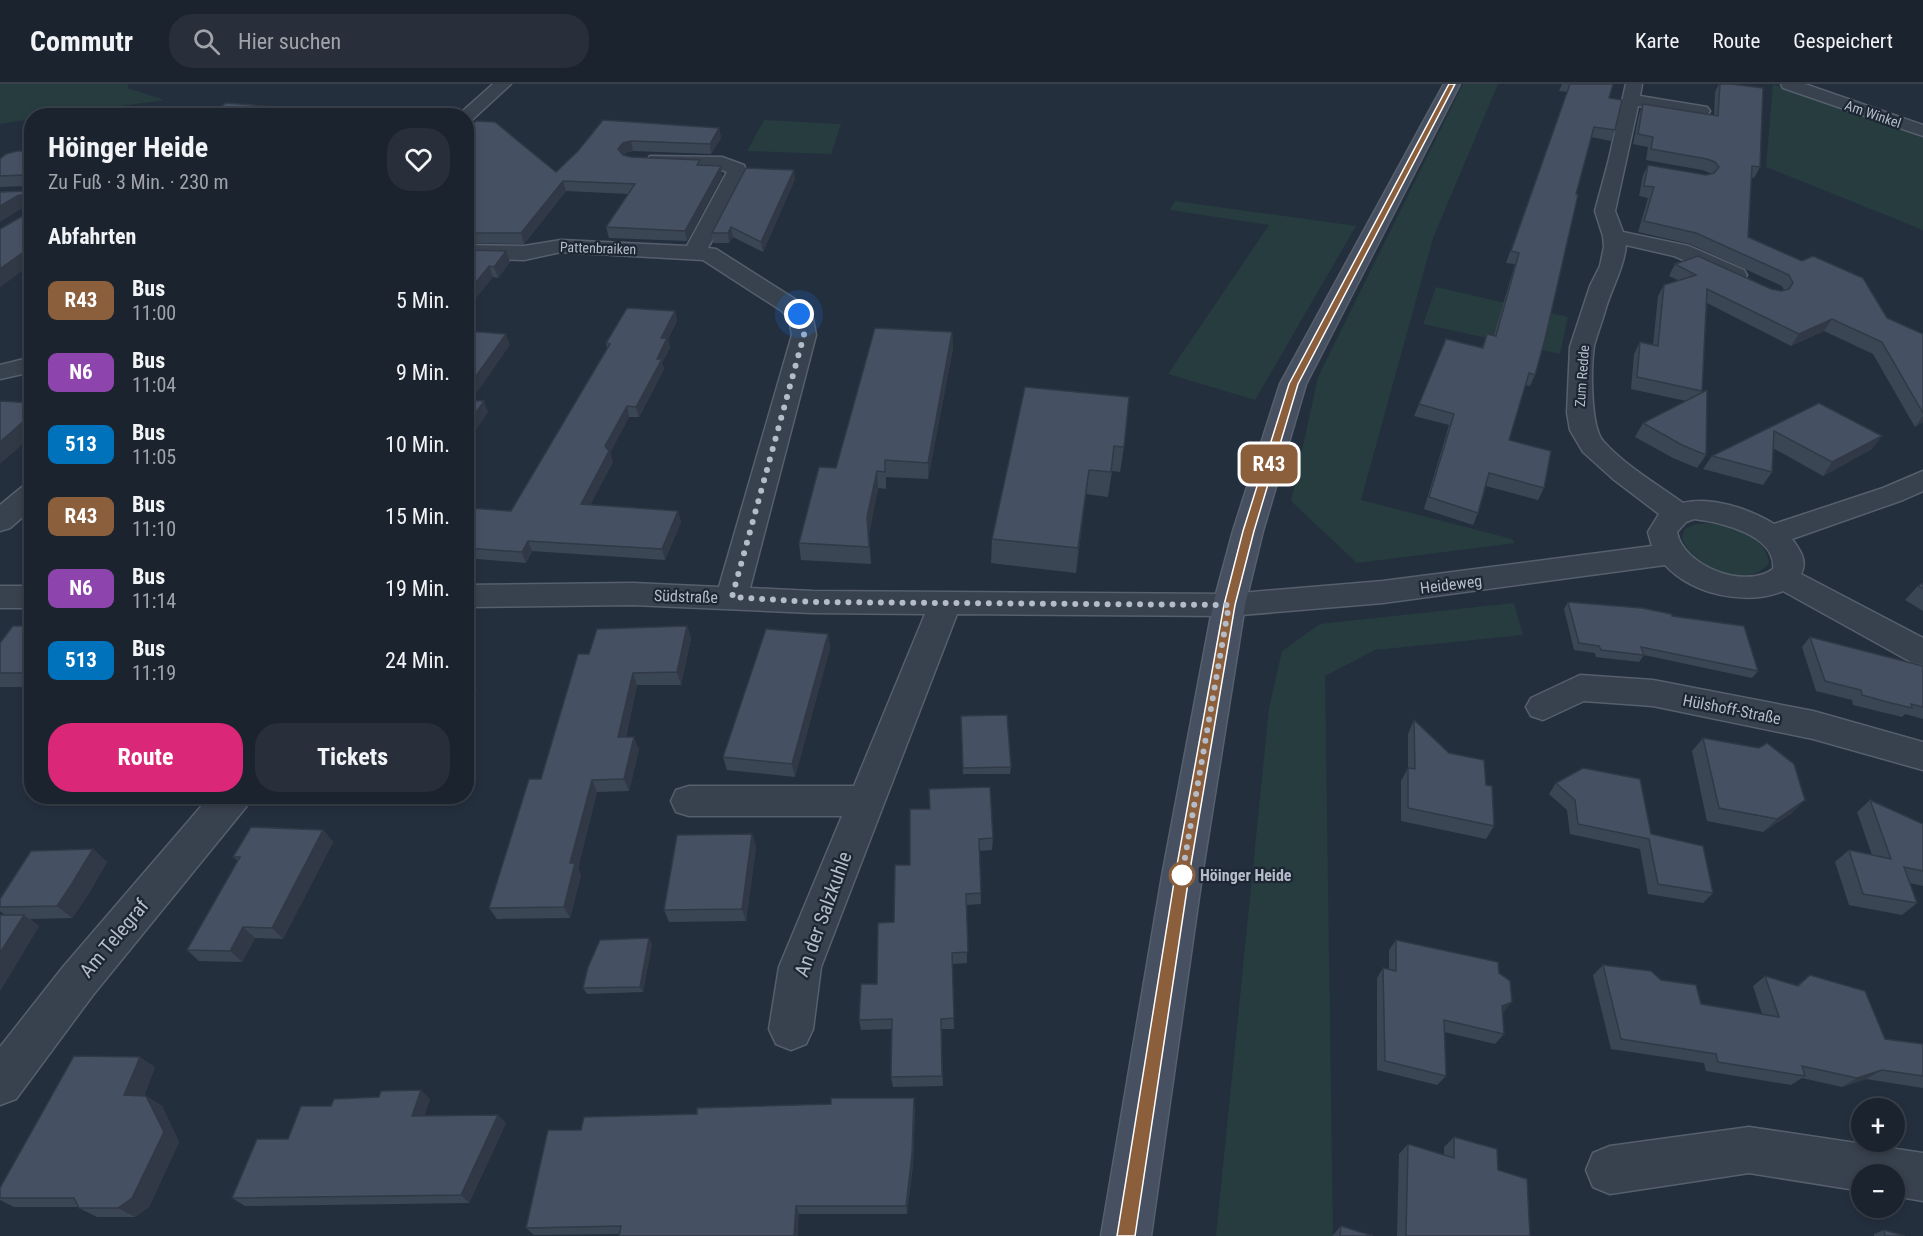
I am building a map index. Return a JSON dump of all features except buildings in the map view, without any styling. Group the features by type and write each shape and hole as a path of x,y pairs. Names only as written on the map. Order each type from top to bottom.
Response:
{"main road":[{"path":"1126,1236 1182,876 1229,605 1248,531 1293,384 1452,84"}],"street":[{"path":"474,109 503,84"},
{"name":"Am Winkel","path":"1789,84 1923,131"},
{"name":"Zum Redde","path":"1677,513 1618,469 1593,446 1583,430 1580,413 1582,347 1601,286 1611,266 1614,236 1605,211 1633,92 1701,111"},
{"path":"633,159 722,163 736,169 737,173 695,252"},
{"path":"1618,163 1642,167"},
{"path":"1614,236 1682,251 1752,283"},
{"name":"Pattenbraiken","path":"474,252 513,254 561,246 708,254 799,314 804,325 804,335 732,597"},
{"path":"0,372 24,366"},
{"path":"1770,536 1893,494 1923,480"},
{"path":"0,521 24,500"},
{"path":"1693,510 1733,516 1770,536 1782,547 1789,559 1790,570 1785,579 1774,585 1758,588 1740,587 1701,576 1671,554 1663,541 1661,530 1666,520 1677,513 1693,510"},
{"name":"Heideweg","path":"1229,605 1383,592 1671,554"},
{"path":"1785,579 1923,653"},
{"name":"Südstraße","path":"474,596 633,594 812,602 1229,605"},
{"path":"0,597 24,597"},
{"name":"An der Salzkuhle","path":"791,1029 800,967 946,602"},
{"name":"Hülshoff-Straße","path":"1543,708 1580,688 1653,693 1813,725 1923,756"},
{"path":"689,801 865,801"},
{"name":"Am Telegraf","path":"0,1083 78,981 226,804"},
{"path":"1610,1170 1749,1150 1923,1177"}],"green space":[{"path":"0,84 129,84 127,88 165,100 107,108 24,108 24,120 0,124"},
{"path":"1463,84 1498,84 1433,238 1361,500 1512,539 1515,543 1357,563 1291,501 1318,377"},
{"path":"1773,84 1923,138 1923,230 1766,167"},
{"path":"764,120 841,124 831,154 747,151"},
{"path":"1175,201 1356,226 1255,400 1168,374 1269,225 1170,210"},
{"path":"1436,287 1568,317 1560,354 1423,324"},
{"path":"1710,523 1738,530 1755,539 1766,553 1769,563 1759,571 1748,575 1734,575 1708,566 1688,549 1682,538 1685,529 1696,524"},
{"path":"1514,603 1523,635 1375,650 1325,676 1333,1236 1216,1236 1269,708 1282,651 1320,624"}],"bus line":[{"name":"R43","path":"1126,1236 1182,876 1229,605 1248,531 1293,384 1452,84"}],"place":[{"name":"Höinger Heide","path":"1182,875"}],"route":[{"path":"799,314 804,325 804,335 732,597 812,602 1229,605 1182,875"}]}
